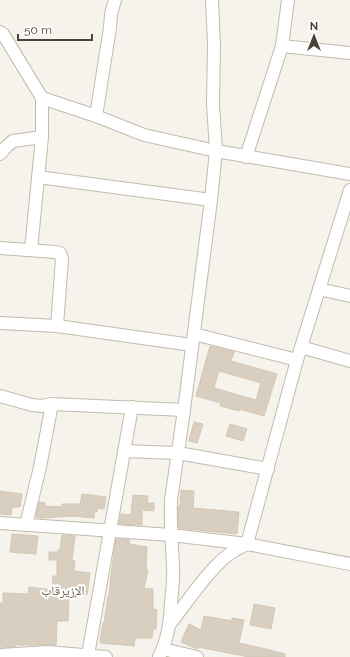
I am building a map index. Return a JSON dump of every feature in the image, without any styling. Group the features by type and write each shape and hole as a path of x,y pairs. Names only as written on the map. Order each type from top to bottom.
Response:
{"street":[{"path":"96,116 111,14 116,0"},
{"path":"197,657 161,653 170,624 173,566 170,514 171,500 184,410 216,151 213,104 214,44 212,0"},
{"path":"246,156 282,46 288,0"},
{"path":"0,32 3,34 42,98 42,138 31,250"},
{"path":"282,46 350,53"},
{"path":"42,98 96,116 144,135 216,151 350,174"},
{"path":"0,154 13,141 42,138"},
{"path":"38,177 211,200"},
{"path":"248,544 297,360 350,190"},
{"path":"0,248 60,253 62,259 57,326"},
{"path":"319,288 350,296"},
{"path":"0,323 57,326 193,340 297,360"},
{"path":"301,347 350,361"},
{"path":"0,396 32,405 42,406 52,404 184,410"},
{"path":"26,525 40,467 52,404"},
{"path":"88,655 132,407"},
{"path":"124,451 178,453 268,469"},
{"path":"0,523 109,532 171,535 248,544 350,564"},
{"path":"170,624 201,583 217,565 237,549 248,544"},
{"path":"0,655 48,652 106,657"}],"building":[{"path":"210,346 234,352 231,361 277,374 264,416 239,409 239,411 220,406 221,403 196,396","holes":["219,371 261,383 256,400 214,388"]},
{"path":"194,422 203,424 197,443 189,441"},
{"path":"230,424 247,429 243,441 226,436"},
{"path":"181,490 194,491 193,508 239,512 237,534 179,528 178,506 180,506"},
{"path":"0,491 22,494 20,507 12,507 11,515 0,514"},
{"path":"82,494 106,497 104,509 98,508 97,512 94,512 94,518 71,516 36,517 39,502 45,503 45,506 62,507 62,504 80,504"},
{"path":"133,495 148,496 147,503 154,503 154,511 142,510 142,525 119,524 121,514 131,515"},
{"path":"12,534 38,536 36,554 10,552"},
{"path":"62,535 75,536 72,561 75,561 74,571 90,573 87,595 69,595 68,621 57,621 56,645 15,645 15,647 0,647 0,603 3,603 3,593 28,594 29,587 52,590 53,576 57,576 57,560 49,560 49,552 58,552 58,550 60,550"},
{"path":"116,539 130,540 129,544 147,547 146,570 148,570 144,588 153,589 153,609 157,610 156,629 153,629 152,638 135,638 134,646 101,643 100,641 109,596"},
{"path":"254,604 275,608 271,629 250,625"},
{"path":"204,616 232,621 232,618 244,620 239,643 285,654 285,657 249,657 198,647 197,649 181,642 189,624 201,630"}],"district":[{"name":"الإزيرقاب","path":"63,590"}]}
